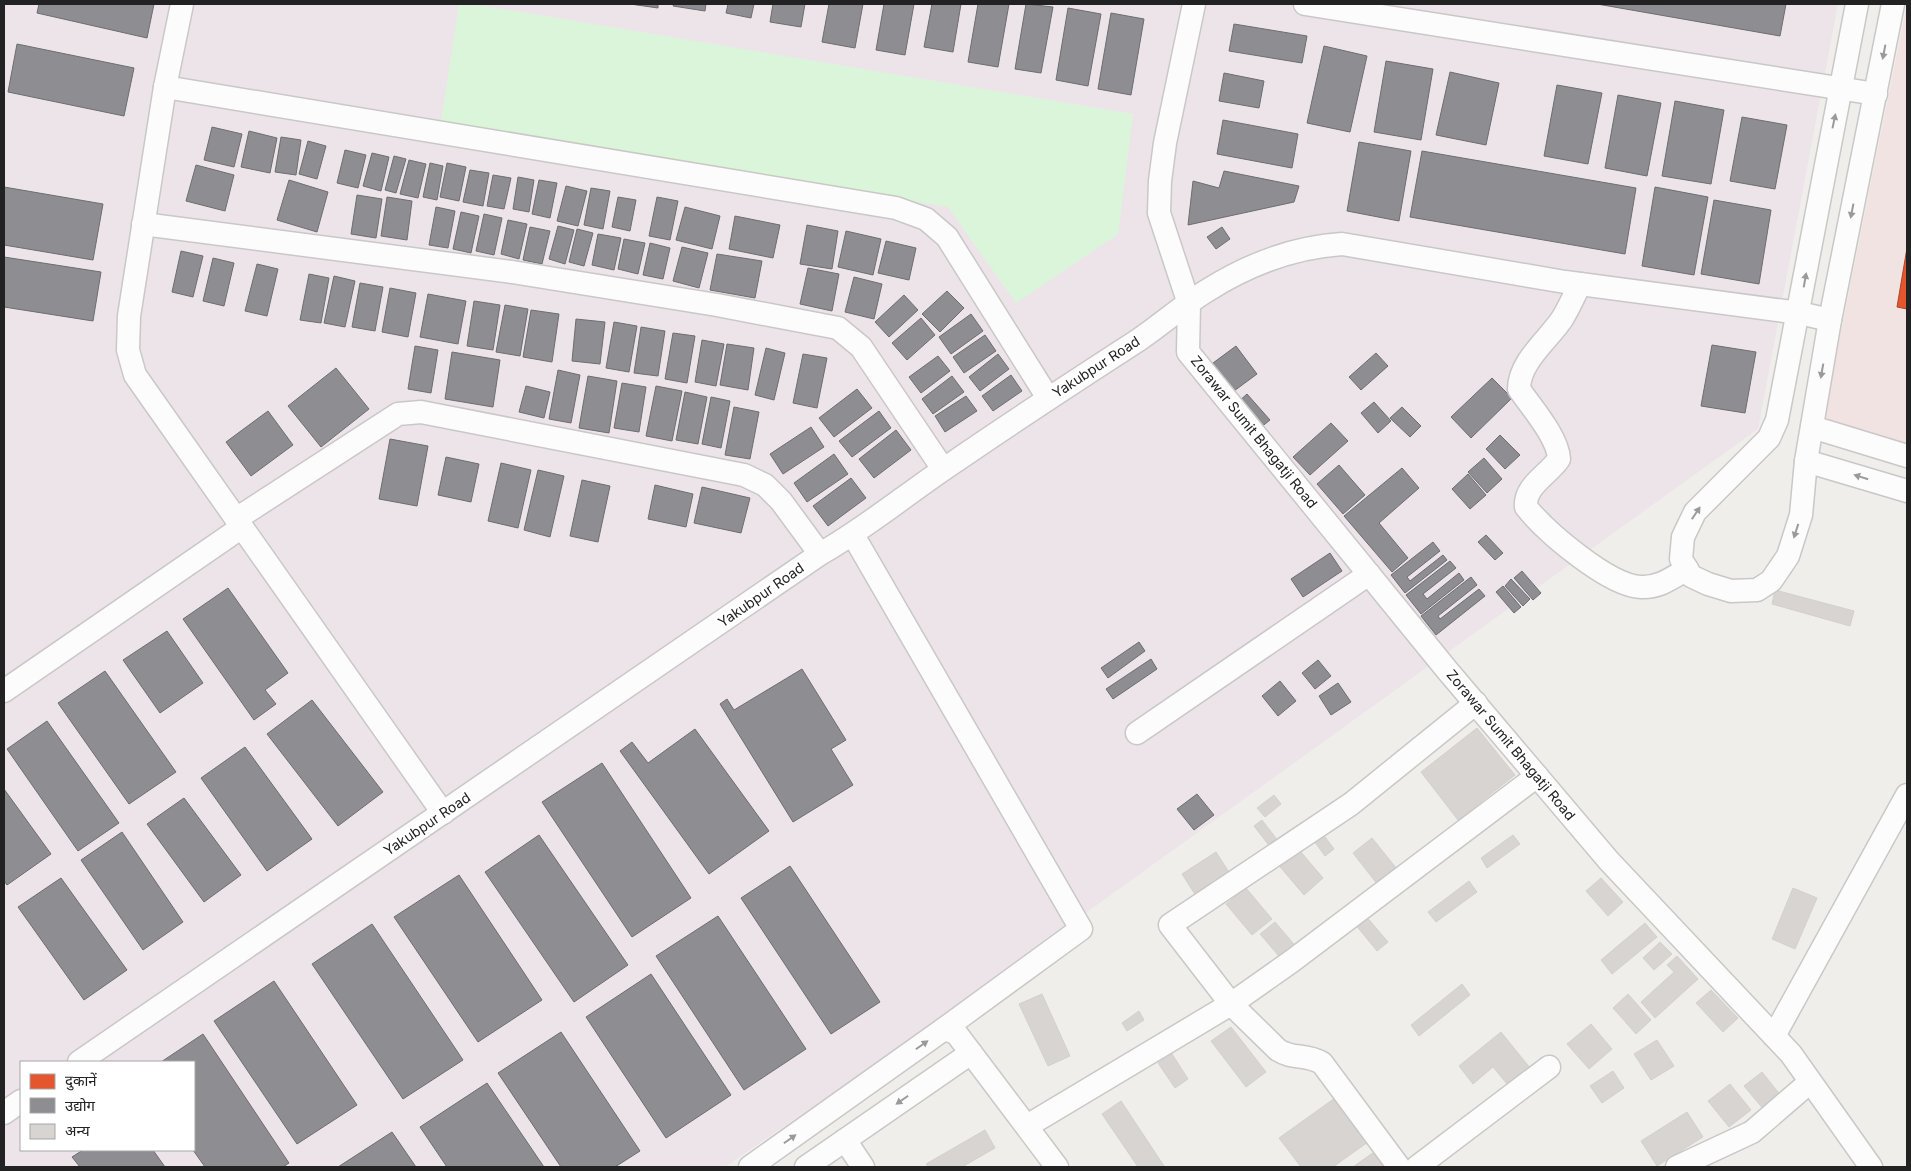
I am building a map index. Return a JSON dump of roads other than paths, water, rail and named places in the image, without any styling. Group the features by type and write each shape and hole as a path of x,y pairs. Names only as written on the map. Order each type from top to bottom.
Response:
{"street":[{"path":"182,4 165,87 129,316 128,350 135,375 443,814"},
{"path":"1189,304 1159,213 1160,181 1165,142 1194,4"},
{"path":"1305,4 1876,94"},
{"path":"1857,4 1799,314 1777,420 1769,438 1695,512 1683,537 1681,559 1691,576 1708,584 1731,591 1757,590 1771,581 1788,556 1801,515 1806,461 1830,320 1893,4"},
{"path":"165,87 896,208 926,219 947,237 1048,398"},
{"path":"143,224 512,272 717,305 838,328 861,347 943,469"},
{"name":"Yakubpur Road","path":"80,1061 820,554 853,534 943,469 1207,290 1244,271 1292,252 1316,246 1342,244 1580,284 1799,314 1830,320"},
{"path":"1580,284 1562,318 1525,367 1519,380 1519,388 1549,434 1558,451 1559,459 1531,487 1525,498 1526,507 1593,566 1626,585 1642,587 1660,585 1687,569"},
{"name":"Zorawar Sumit Bhagatji Road","path":"1189,304 1188,352 1369,574 1610,861 1791,1054 1871,1167"},
{"path":"4,691 239,523 398,414 420,412 744,475 766,485 782,501 820,554"},
{"path":"1812,427 1907,456"},
{"path":"1806,461 1907,491"},
{"path":"750,1167 1081,929 853,534"},
{"path":"1137,734 1369,574"},
{"path":"1399,1167 1322,1063 1310,1056 1287,1056 1278,1050 1230,1004 1170,925 1350,804 1476,703"},
{"path":"1027,1126 1230,1004 1299,956 1538,776"},
{"path":"1774,1036 1907,794"},
{"path":"944,1029 956,1033 1057,1167"},
{"path":"806,1167 971,1053"},
{"path":"1417,1167 1549,1067"},
{"path":"1677,1167 1752,1132 1810,1082"},
{"path":"4,1113 20,1103"},
{"path":"845,1140 863,1167"}]}
